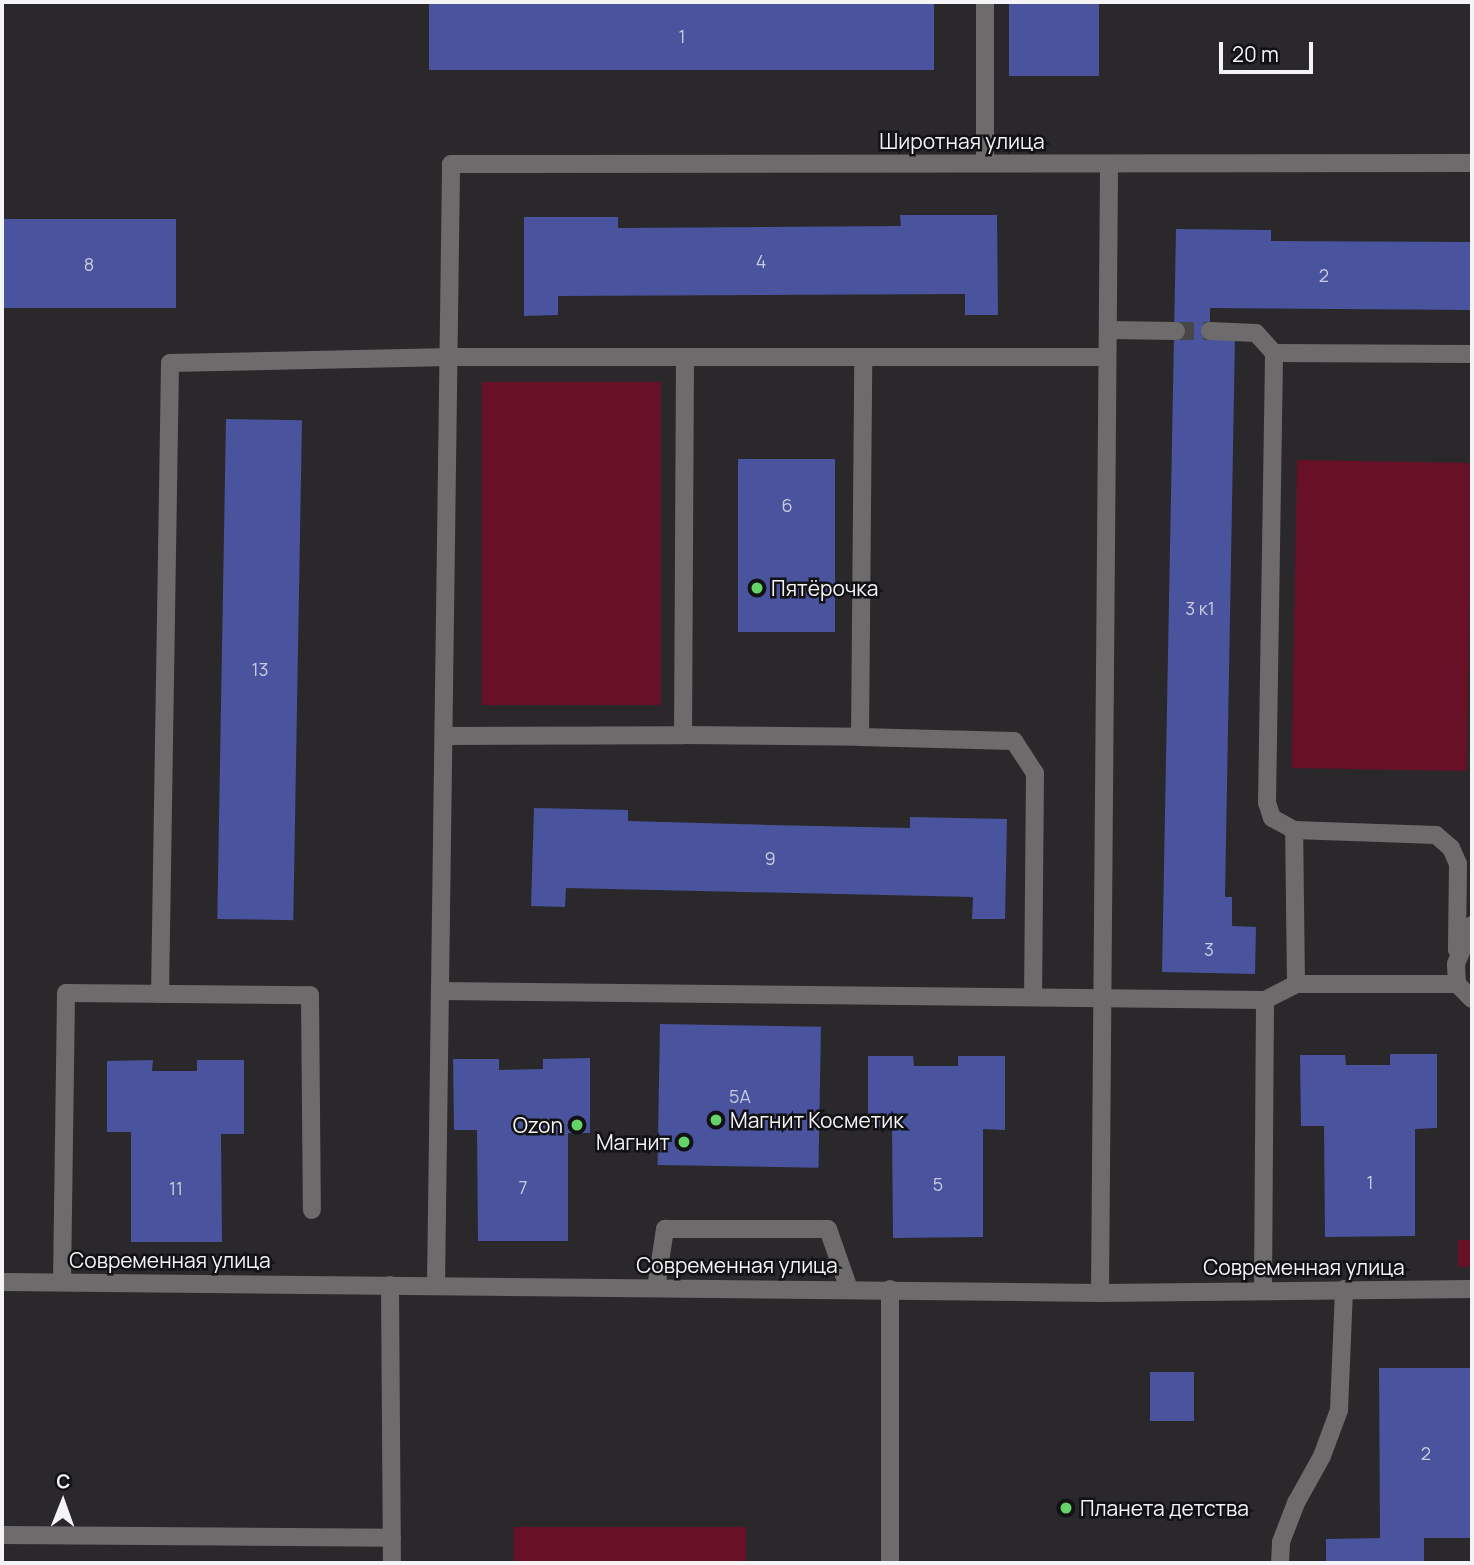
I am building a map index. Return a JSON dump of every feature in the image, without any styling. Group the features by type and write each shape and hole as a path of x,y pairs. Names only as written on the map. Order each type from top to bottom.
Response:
{"street":[{"path":"985,2 985,163"},
{"name":"Широтная улица","path":"451,357 451,164 1472,163"},
{"path":"1100,1293 1109,164"},
{"path":"1108,330 1176,331"},
{"path":"1210,331 1256,333 1274,353 1267,803 1272,818 1294,830 1436,835 1451,848 1461,873 1472,880"},
{"path":"1274,353 1472,354"},
{"path":"160,994 170,363 451,357 1107,357"},
{"path":"436,1285 451,357"},
{"path":"860,737 863,357"},
{"path":"683,735 685,358"},
{"path":"446,736 683,735 1014,741 1035,773 1033,997"},
{"path":"1294,830 1296,984"},
{"path":"1458,863 1457,984 1472,999"},
{"path":"1456,964 1472,925"},
{"path":"440,990 1265,1000 1296,984 1457,984"},
{"path":"62,1282 66,993 310,995 312,1210"},
{"path":"1263,1289 1265,1000"},
{"path":"656,1288 665,1230 828,1229 849,1289"},
{"name":"Современная улица","path":"2,1282 1100,1293 1263,1289 1472,1289"},
{"path":"390,1285 392,1563"},
{"path":"890,1289 890,1563"},
{"path":"1280,1563 1286,1528 1339,1410 1344,1289"},
{"path":"2,1535 392,1538"}],"shaded area":[{"path":"482,382 661,382 661,705 482,705"},
{"path":"1297,460 1472,463 1467,771 1292,768"},
{"path":"1458,1240 1472,1240 1472,1267 1458,1267"},
{"path":"514,1527 746,1527 746,1563 514,1563"}],"building":[{"path":"429,2 934,2 934,70 429,70"},
{"path":"1009,2 1099,2 1099,76 1009,76"},
{"path":"900,215 997,215 998,315 965,315 965,294 558,296 558,315 524,316 524,217 618,217 618,228 901,226"},
{"path":"2,219 176,219 176,308 2,308"},
{"path":"1176,229 1271,230 1271,241 1472,242 1472,310 1210,308 1210,334 1202,334 1235,336 1225,897 1232,897 1232,926 1256,927 1255,974 1162,972"},
{"path":"226,419 302,420 293,920 217,919"},
{"path":"738,459 835,459 835,632 738,632"},
{"path":"534,808 628,810 628,821 770,825 910,828 910,817 1007,819 1005,919 972,919 973,897 566,888 565,907 531,906"},
{"path":"660,1024 821,1027 819,1168 658,1165"},
{"path":"1390,1054 1437,1054 1437,1128 1415,1129 1415,1236 1325,1237 1324,1126 1301,1126 1300,1055 1345,1055 1346,1065 1390,1065"},
{"path":"868,1056 913,1056 914,1066 958,1066 958,1056 1005,1056 1005,1130 983,1129 983,1237 893,1238 892,1127 868,1127"},
{"path":"590,1058 590,1133 568,1133 568,1241 478,1241 477,1130 454,1130 453,1059 499,1059 499,1070 543,1069 543,1059"},
{"path":"153,1060 152,1071 197,1071 197,1060 244,1060 244,1134 221,1134 222,1242 131,1242 131,1132 107,1132 107,1061"},
{"path":"1379,1368 1472,1368 1472,1538 1424,1538 1424,1563 1326,1563 1326,1539 1380,1538"},
{"path":"1150,1372 1194,1372 1194,1421 1150,1421"}],"tunnel":[{"path":"1176,331 1210,331"}],"place":[{"name":"Пятёрочка","path":"757,588"},
{"name":"Магнит Косметик","path":"716,1120"},
{"name":"Ozon","path":"577,1125"},
{"name":"Магнит","path":"684,1142"},
{"name":"Планета детства","path":"1066,1508"}]}
